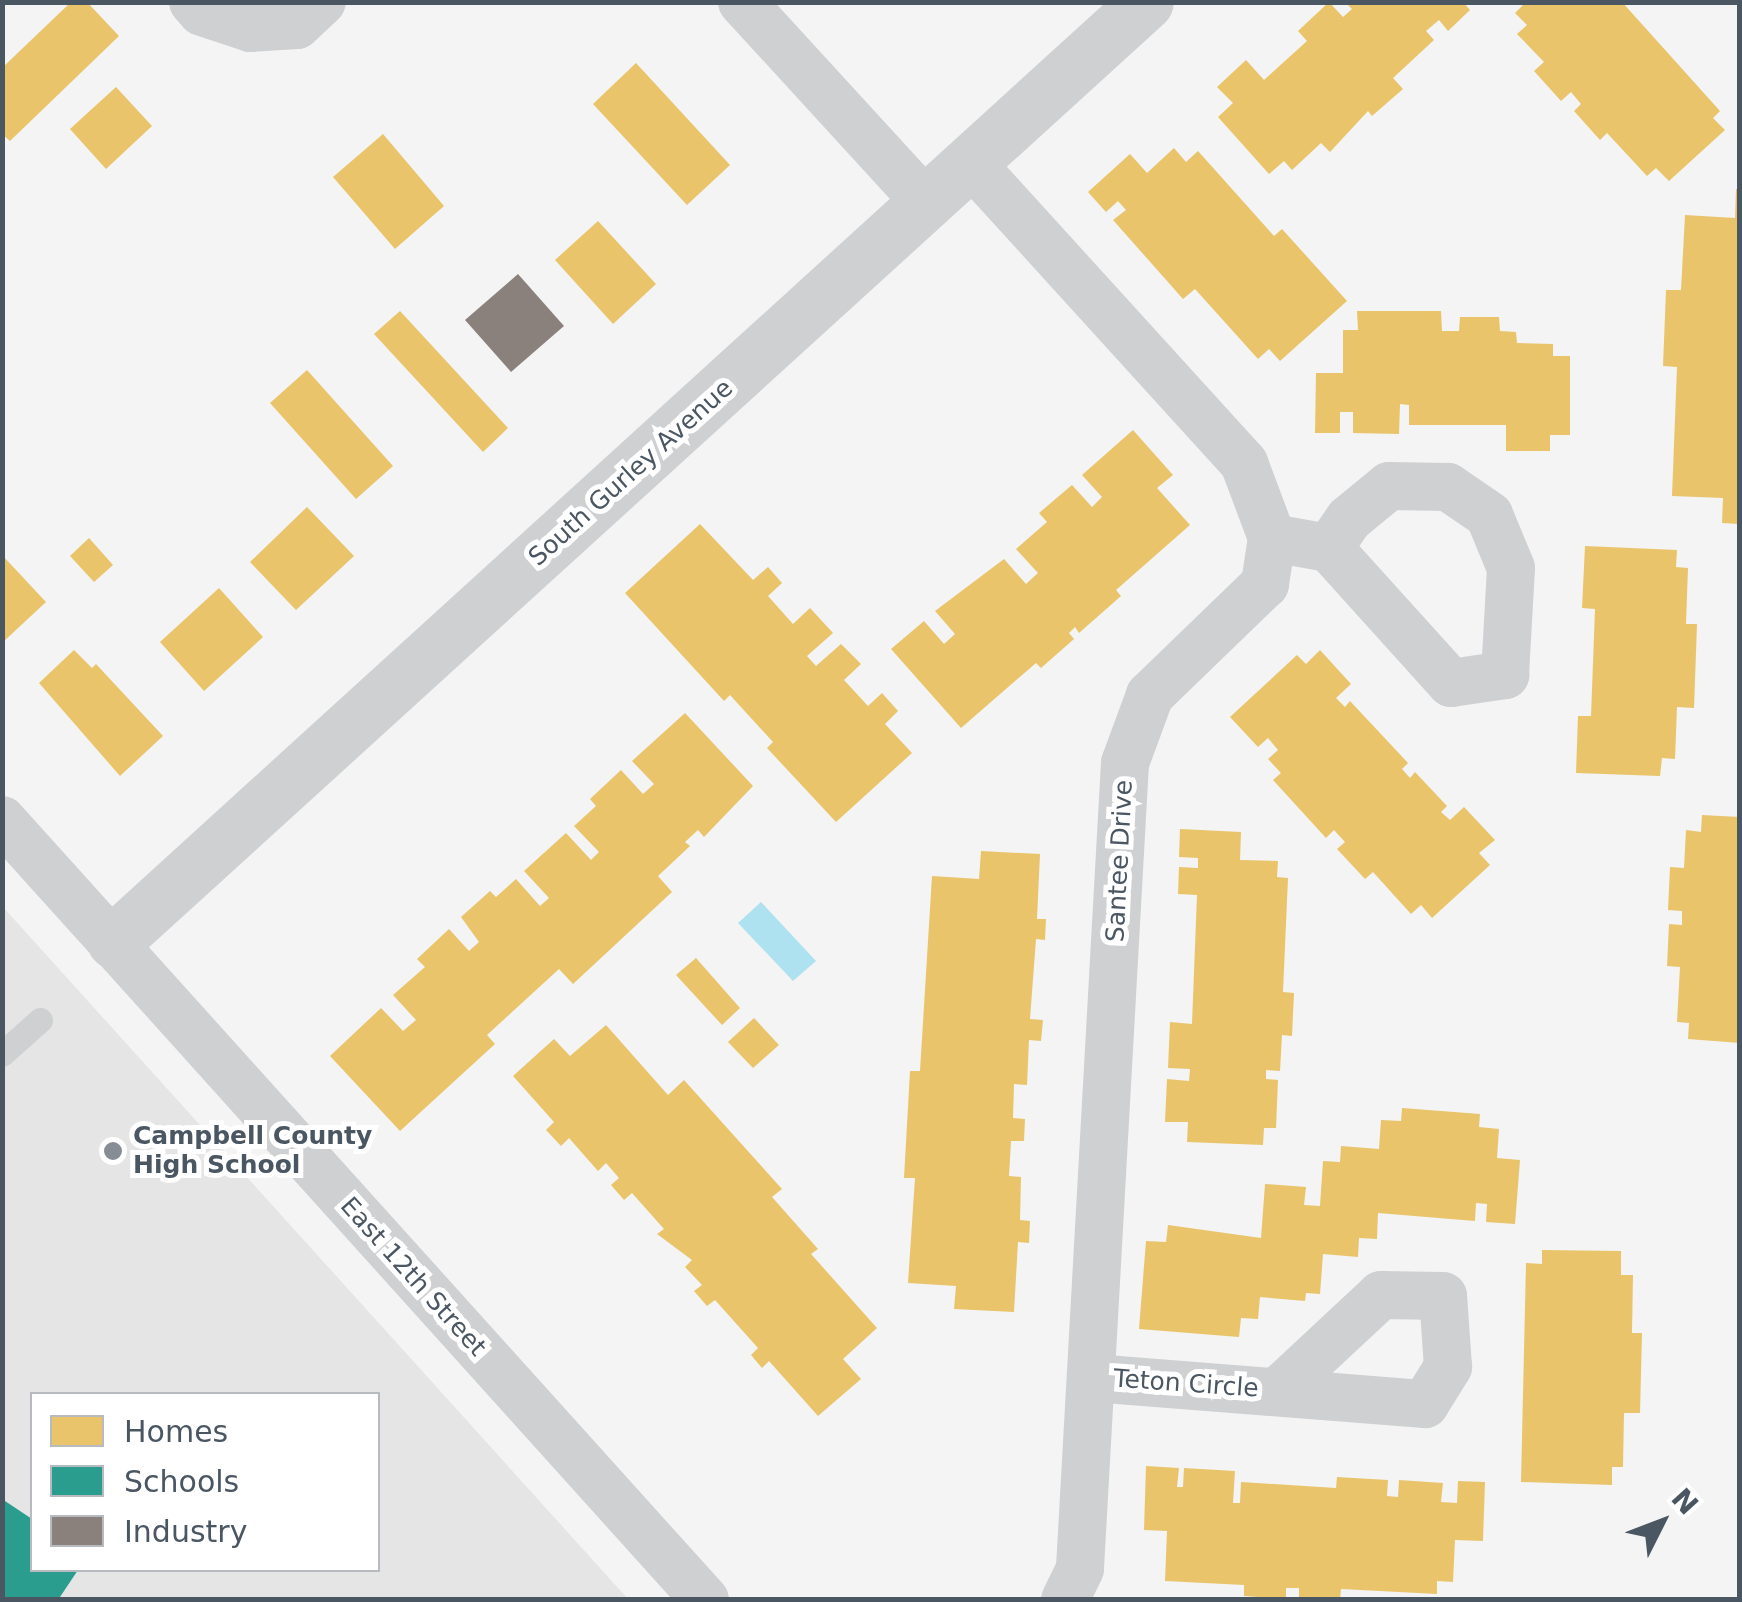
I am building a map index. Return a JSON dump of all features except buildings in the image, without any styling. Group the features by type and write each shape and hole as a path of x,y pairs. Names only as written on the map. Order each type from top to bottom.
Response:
{"street":[{"path":"193,2 202,12 250,28 298,25 322,2"},
{"path":"742,2 927,204"},
{"name":"South Gurley Avenue","path":"114,941 1146,2"},
{"path":"971,163 1244,463 1272,538 1329,548"},
{"name":"Santee Drive","path":"1065,1600 1080,1570 1125,763 1150,695 1265,584 1272,538"},
{"name":"East 12th Street","path":"2,820 705,1600"},
{"name":"Teton Circle","path":"1093,1378 1279,1390"}],"lane":[{"path":"2,1054 40,1020"}],"shaded area":[{"name":"Campbell County High School","path":"3,907 628,1599 3,1599"}],"water":[{"path":"761,902 816,961 793,981 738,923"}],"place":[{"name":"Campbell County High School","path":"113,1151"}]}
